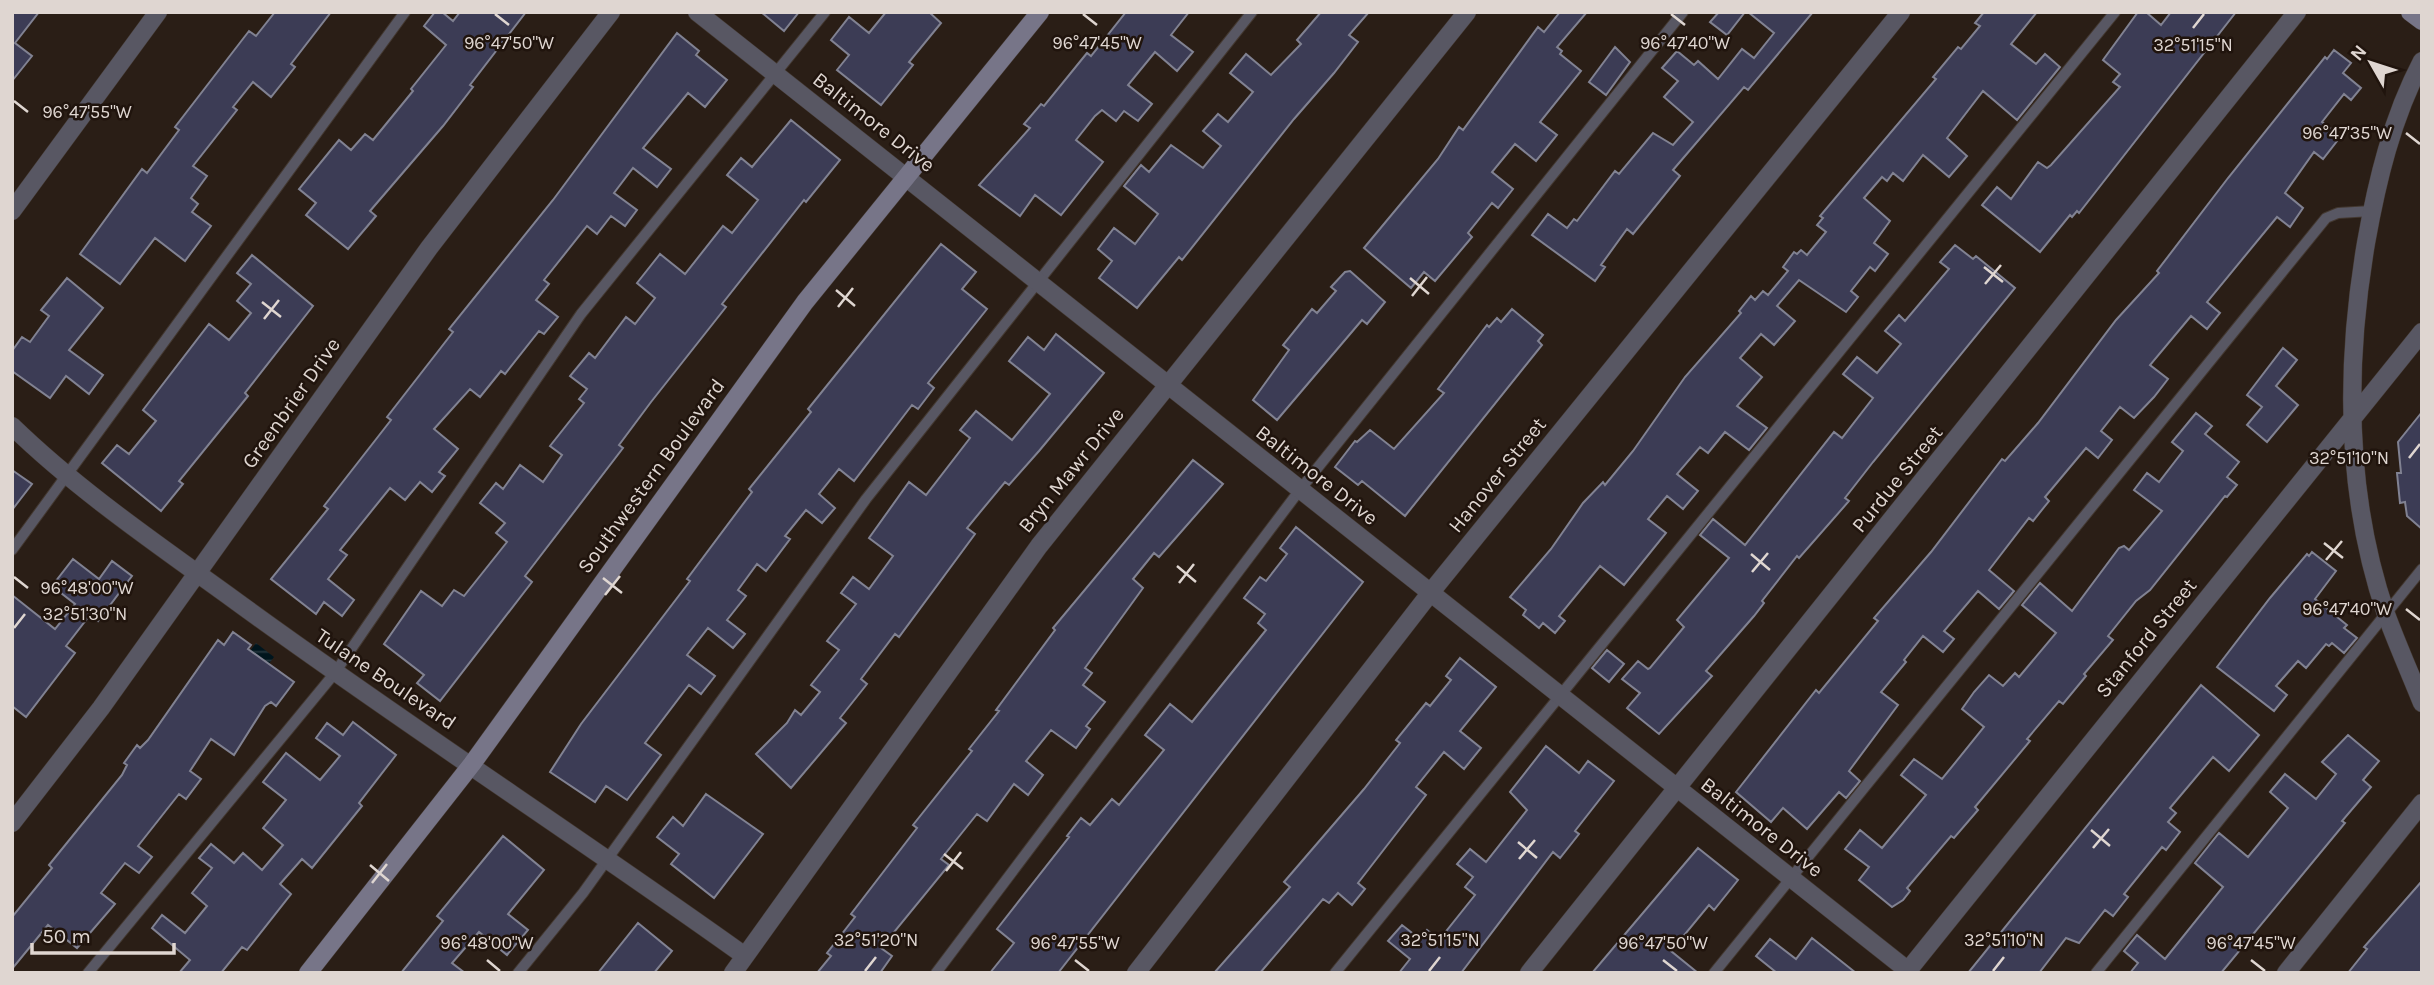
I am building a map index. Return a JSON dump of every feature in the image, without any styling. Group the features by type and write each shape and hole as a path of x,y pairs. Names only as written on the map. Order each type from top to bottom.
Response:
{"street":[{"path":"12,211 158,12"},
{"name":"Greenbrier Drive","path":"12,823 101,708 429,248 611,12"},
{"name":"Baltimore Drive","path":"697,12 1908,972"},
{"name":"Southwestern Boulevard","path":"308,973 472,764 805,302 1040,12"},
{"name":"Bryn Mawr Drive","path":"733,973 974,632 1082,490 1467,12"},
{"name":"Hanover Street","path":"1136,973 1431,592 1901,12"},
{"name":"Purdue Street","path":"1529,973 2297,12"},
{"path":"2410,12 2422,21"},
{"path":"2422,61 2396,123 2372,211 2353,334 2351,419 2359,497 2386,614 2422,703"},
{"name":"Stanford Street","path":"1908,972 2422,332"},
{"name":"Tulane Boulevard","path":"12,426 66,475 334,674 608,857 745,956"},
{"path":"2286,973 2422,803"}],"lane":[{"path":"12,550 405,12"},
{"path":"88,973 334,674 581,314 825,12"},
{"path":"518,973 608,857 818,563 1037,281 1252,12"},
{"path":"936,973 1299,491 1683,12"},
{"path":"1335,973 2115,12"},
{"path":"1714,973 2326,218 2338,213 2372,211"},
{"path":"2096,973 2422,569"}],"water":[{"path":"256,643 274,657 263,672 245,658"}],"building":[{"path":"12,12 39,12 15,43 32,56 12,81"},
{"path":"275,12 331,12 291,64 295,67 271,97 253,82 233,107 237,110 193,166 207,176 191,198 198,204 192,212 211,226 185,261 155,238 120,284 80,254 142,169 147,173 179,130 175,127 249,31 256,36"},
{"path":"435,12 442,12 453,21 460,12 526,12 470,85 473,87 443,126 370,211 376,216 348,249 306,215 316,203 299,189 339,140 351,150 365,134 373,140 413,91 411,89 446,45 424,26"},
{"path":"761,12 799,12 784,31"},
{"path":"886,12 929,12 941,23 909,62 913,65 881,105 837,70 849,55 831,40 849,17 869,33"},
{"path":"1126,12 1189,12 1171,35 1193,52 1177,71 1155,52 1128,85 1152,104 1138,121 1124,111 1116,121 1102,110 1095,116 1076,140 1103,162 1061,215 1035,195 1020,216 979,185 1030,128 1024,124 1041,104 1044,106 1087,53 1091,56"},
{"path":"1321,12 1369,12 1349,35 1358,42 1334,73 1182,260 1179,257 1137,308 1099,278 1112,261 1098,249 1114,228 1135,244 1158,214 1124,186 1141,165 1149,172 1171,145 1203,168 1221,146 1203,131 1218,114 1228,122 1253,92 1230,73 1246,54 1271,75 1301,44 1297,40"},
{"path":"1560,12 1587,12 1557,47 1562,51 1560,54 1581,71 1540,122 1557,135 1536,161 1515,144 1492,172 1513,189 1498,208 1492,203 1468,233 1472,237 1435,281 1424,272 1411,288 1364,248 1438,159 1459,127 1463,130 1538,27 1544,32"},
{"path":"1719,12 1745,12 1727,35 1710,22"},
{"path":"1748,12 1813,12 1748,90 1744,87 1673,170 1680,176 1633,234 1627,229 1601,265 1605,267 1595,281 1532,235 1548,214 1567,228 1574,219 1577,221 1615,171 1619,174 1653,133 1673,145 1693,122 1664,97 1678,81 1662,68 1677,51 1694,65 1698,61 1718,79 1742,49 1754,58 1774,33"},
{"path":"1984,12 2037,12 2011,44 2036,64 2045,54 2060,67 2017,120 1983,91 1947,138 1967,156 1949,177 1923,155 1903,181 1893,173 1887,181 1882,177 1864,198 1890,221 1874,243 1888,254 1875,271 1870,267 1851,291 1858,297 1846,312 1799,280 1777,306 1795,321 1774,345 1761,334 1740,358 1762,377 1737,406 1767,428 1749,450 1725,432 1708,453 1700,447 1677,474 1698,491 1683,509 1667,496 1648,519 1666,533 1624,585 1600,566 1559,616 1565,621 1555,633 1543,623 1539,628 1523,615 1526,610 1510,597 1551,549 1583,503 1603,482 1605,485 1633,451 1685,377 1741,313 1739,311 1751,296 1755,300 1763,291 1768,295 1788,271 1783,267 1794,252 1797,254 1801,250 1807,255 1826,232 1817,225 1823,218 1820,216 1936,79 1933,77 1958,47 1961,49 1980,26 1975,23"},
{"path":"2138,12 2146,12 2161,25 2171,12 2236,12 2079,213 2077,211 2072,217 2070,215 2040,252 1982,205 1997,187 2011,199 2038,162 2047,168 2051,165 2120,87 2113,82 2120,74 2103,60"},
{"path":"677,33 699,51 696,55 727,80 705,107 688,93 643,148 671,169 657,187 633,168 614,193 637,210 625,226 611,216 597,234 587,226 544,280 549,284 536,300 558,317 544,334 539,331 505,374 501,371 480,397 470,389 434,429 458,449 439,472 445,476 432,492 420,482 405,500 390,488 340,550 347,555 328,579 354,600 342,616 324,602 316,614 271,579 328,509 324,506 391,420 387,417 453,332 449,329 553,200"},
{"path":"1615,47 1630,62 1606,95 1589,82"},
{"path":"2334,50 2351,63 2343,73 2361,88 2351,100 2344,94 2322,122 2341,136 2323,159 2314,152 2285,193 2303,208 2290,227 2277,217 2207,302 2220,313 2207,329 2191,316 2150,365 2168,379 2154,397 2134,418 2120,407 2101,431 2112,440 2098,458 2086,448 2045,497 2049,501 2033,521 2029,518 1989,570 2014,591 1999,609 1978,591 1944,631 1954,639 1943,652 1923,636 1904,660 1906,662 1881,692 1898,705 1849,771 1860,781 1846,798 1839,792 1807,829 1783,808 1771,822 1736,792 1816,690 1819,693 1878,621 1874,618 1931,552 2002,459 2005,461 2038,423 2116,320 2159,273 2157,271 2228,178 2325,57 2327,59"},
{"path":"791,120 840,160 806,202 804,200 722,304 726,307 651,402 619,445 623,448 525,576 532,582 440,701 417,683 424,675 384,644 421,591 442,606 454,590 464,596 507,542 496,533 505,523 480,503 496,483 503,489 520,465 543,482 562,455 550,446 584,403 579,399 587,389 570,376 589,353 595,358 626,317 635,324 655,298 637,283 660,254 685,274 723,226 732,233 758,200 727,175 741,158 752,167"},
{"path":"941,244 976,272 962,289 987,309 928,383 934,388 918,409 912,405 854,481 839,469 819,494 835,508 822,523 806,510 785,536 790,539 766,571 757,564 738,590 746,596 727,620 745,634 733,648 708,628 687,655 715,676 701,694 689,685 645,743 661,755 627,800 606,786 595,802 550,772 581,724 690,581 687,579 752,492 749,489 811,412 808,409"},
{"path":"1955,245 1973,259 1976,256 2015,288 1873,462 1845,498 1849,501 1799,558 1797,556 1762,601 1764,603 1754,616 1706,671 1712,676 1659,734 1627,708 1640,693 1622,679 1638,661 1650,668 1684,627 1677,620 1729,558 1700,535 1713,519 1745,545 1834,432 1842,438 1873,398 1843,374 1857,357 1877,373 1901,344 1885,331 1899,315 1905,321 1949,269 1940,262"},
{"path":"252,255 313,306 245,393 248,396 179,481 183,484 161,511 102,463 117,445 129,454 156,421 143,410 209,324 229,340 251,313 237,301 251,284 237,273"},
{"path":"1350,271 1385,302 1367,324 1362,320 1277,420 1253,400 1289,350 1283,345 1312,309 1317,313 1336,291 1331,287 1345,272"},
{"path":"67,278 103,308 69,350 103,375 89,394 66,376 50,398 12,371 12,351 22,337 30,342 49,316 41,310"},
{"path":"1512,309 1543,335 1538,341 1542,345 1405,516 1362,481 1358,485 1335,467 1355,441 1370,430 1394,449 1444,393 1438,389 1487,325 1489,327 1497,318 1501,322"},
{"path":"1056,334 1104,373 1009,485 1005,482 967,528 975,534 899,637 895,634 861,679 867,684 840,718 846,723 791,788 756,754 787,723 795,710 801,715 820,692 811,685 839,650 827,641 856,604 841,593 853,577 869,589 893,556 869,538 909,482 926,495 970,438 960,430 976,411 1012,440 1050,394 1009,361 1028,337 1044,350"},
{"path":"2283,348 2297,360 2276,386 2298,405 2267,442 2247,425 2262,407 2247,395"},
{"path":"2422,412 2422,529 2407,516 2405,502 2400,503 2397,473 2401,473 2398,442"},
{"path":"2196,413 2212,426 2205,434 2239,462 2227,477 2237,485 2108,636 2113,640 2063,704 2059,701 2027,739 2030,741 1975,807 1978,810 1954,838 1951,836 1907,888 1910,891 1903,900 1892,907 1859,880 1869,867 1845,849 1860,830 1882,848 1926,795 1901,775 1914,759 1942,779 1984,727 1962,709 1974,692 1989,675 2003,686 2015,673 2019,677 2056,633 2022,605 2040,583 2072,611 2119,548 2124,546 2129,550 2162,511 2134,490 2147,473 2159,482 2183,451 2172,442"},
{"path":"1193,460 1223,484 1159,557 1154,553 1133,579 1143,588 1085,668 1092,673 1083,685 1105,702 1086,726 1090,729 1076,748 1051,730 1026,761 1043,775 1028,795 1014,784 987,821 977,814 941,859 949,865 881,948 892,956 880,973 817,973 831,956 827,953 855,917 851,914 917,828 913,825 972,751 969,749 999,711 996,710 1055,630 1053,628"},
{"path":"12,470 32,484 12,510"},
{"path":"1296,527 1363,582 1058,973 990,973 1014,943 997,929 1081,818 1090,825 1112,799 1119,805 1164,750 1145,735 1170,704 1192,722 1266,630 1258,623 1265,614 1244,598 1260,577 1266,581 1287,554 1280,548"},
{"path":"2312,552 2336,571 2315,599 2347,625 2344,628 2357,638 2344,653 2332,643 2329,646 2326,644 2306,668 2298,661 2276,686 2287,695 2274,711 2217,667 2270,598 2307,554 2309,556"},
{"path":"73,559 99,579 112,561 132,576 98,621 90,615 66,646 75,653 26,717 12,706 12,595 55,629 75,604 52,586"},
{"path":"233,632 251,645 248,649 294,682 276,706 271,702 265,706 234,755 211,739 190,771 201,779 186,799 179,794 138,846 152,857 139,873 125,863 101,893 115,904 77,948 48,925 12,969 12,917 52,868 49,865 122,775 127,765 124,763 137,745 140,748 148,740 218,640 224,645"},
{"path":"1607,650 1624,664 1609,682 1592,668"},
{"path":"1460,658 1496,687 1460,731 1481,748 1464,769 1444,752 1416,787 1426,795 1358,883 1365,889 1352,905 1338,893 1329,903 1323,899 1260,973 1214,973 1290,887 1284,882 1364,789 1400,743 1396,740 1426,703 1430,706 1451,680 1446,676"},
{"path":"2201,685 2259,735 2229,771 2213,757 2170,808 2176,813 2168,822 2180,832 2166,850 2162,847 2124,894 2128,897 2113,916 2105,910 2079,943 2066,938 2039,973 1968,973"},
{"path":"353,722 396,755 359,803 362,806 312,868 302,859 280,884 291,894 247,950 242,947 221,973 179,973 190,960 152,928 162,915 185,933 207,906 192,893 212,868 199,858 211,844 234,863 243,853 262,870 283,845 263,828 286,800 263,782 286,753 320,780 340,756 316,738 327,723 343,735"},
{"path":"2348,735 2379,761 2363,780 2371,787 2342,821 2345,823 2221,973 2130,973 2138,963 2124,951 2137,935 2165,959 2223,887 2195,863 2219,833 2248,857 2288,808 2270,792 2285,774 2316,799 2336,774 2322,762"},
{"path":"1546,746 1579,773 1588,761 1614,781 1575,831 1579,834 1560,858 1553,852 1461,973 1399,973 1410,959 1388,941 1402,925 1420,939 1427,930 1439,940 1475,895 1465,887 1473,877 1457,864 1470,849 1486,862 1527,810 1510,792"},
{"path":"706,794 763,834 714,898 671,864 679,854 657,837 673,817 683,826"},
{"path":"503,836 544,870 508,914 528,930 507,955 479,932 452,963 465,973 401,973 443,921 437,916"},
{"path":"1698,848 1738,880 1714,910 1709,905 1671,951 1698,973 1592,973"},
{"path":"2422,881 2422,973 2348,973 2367,949 2364,947"},
{"path":"638,923 672,951 654,973 598,973"},
{"path":"1812,938 1856,973 1777,973 1756,956 1770,939 1796,959"}]}
